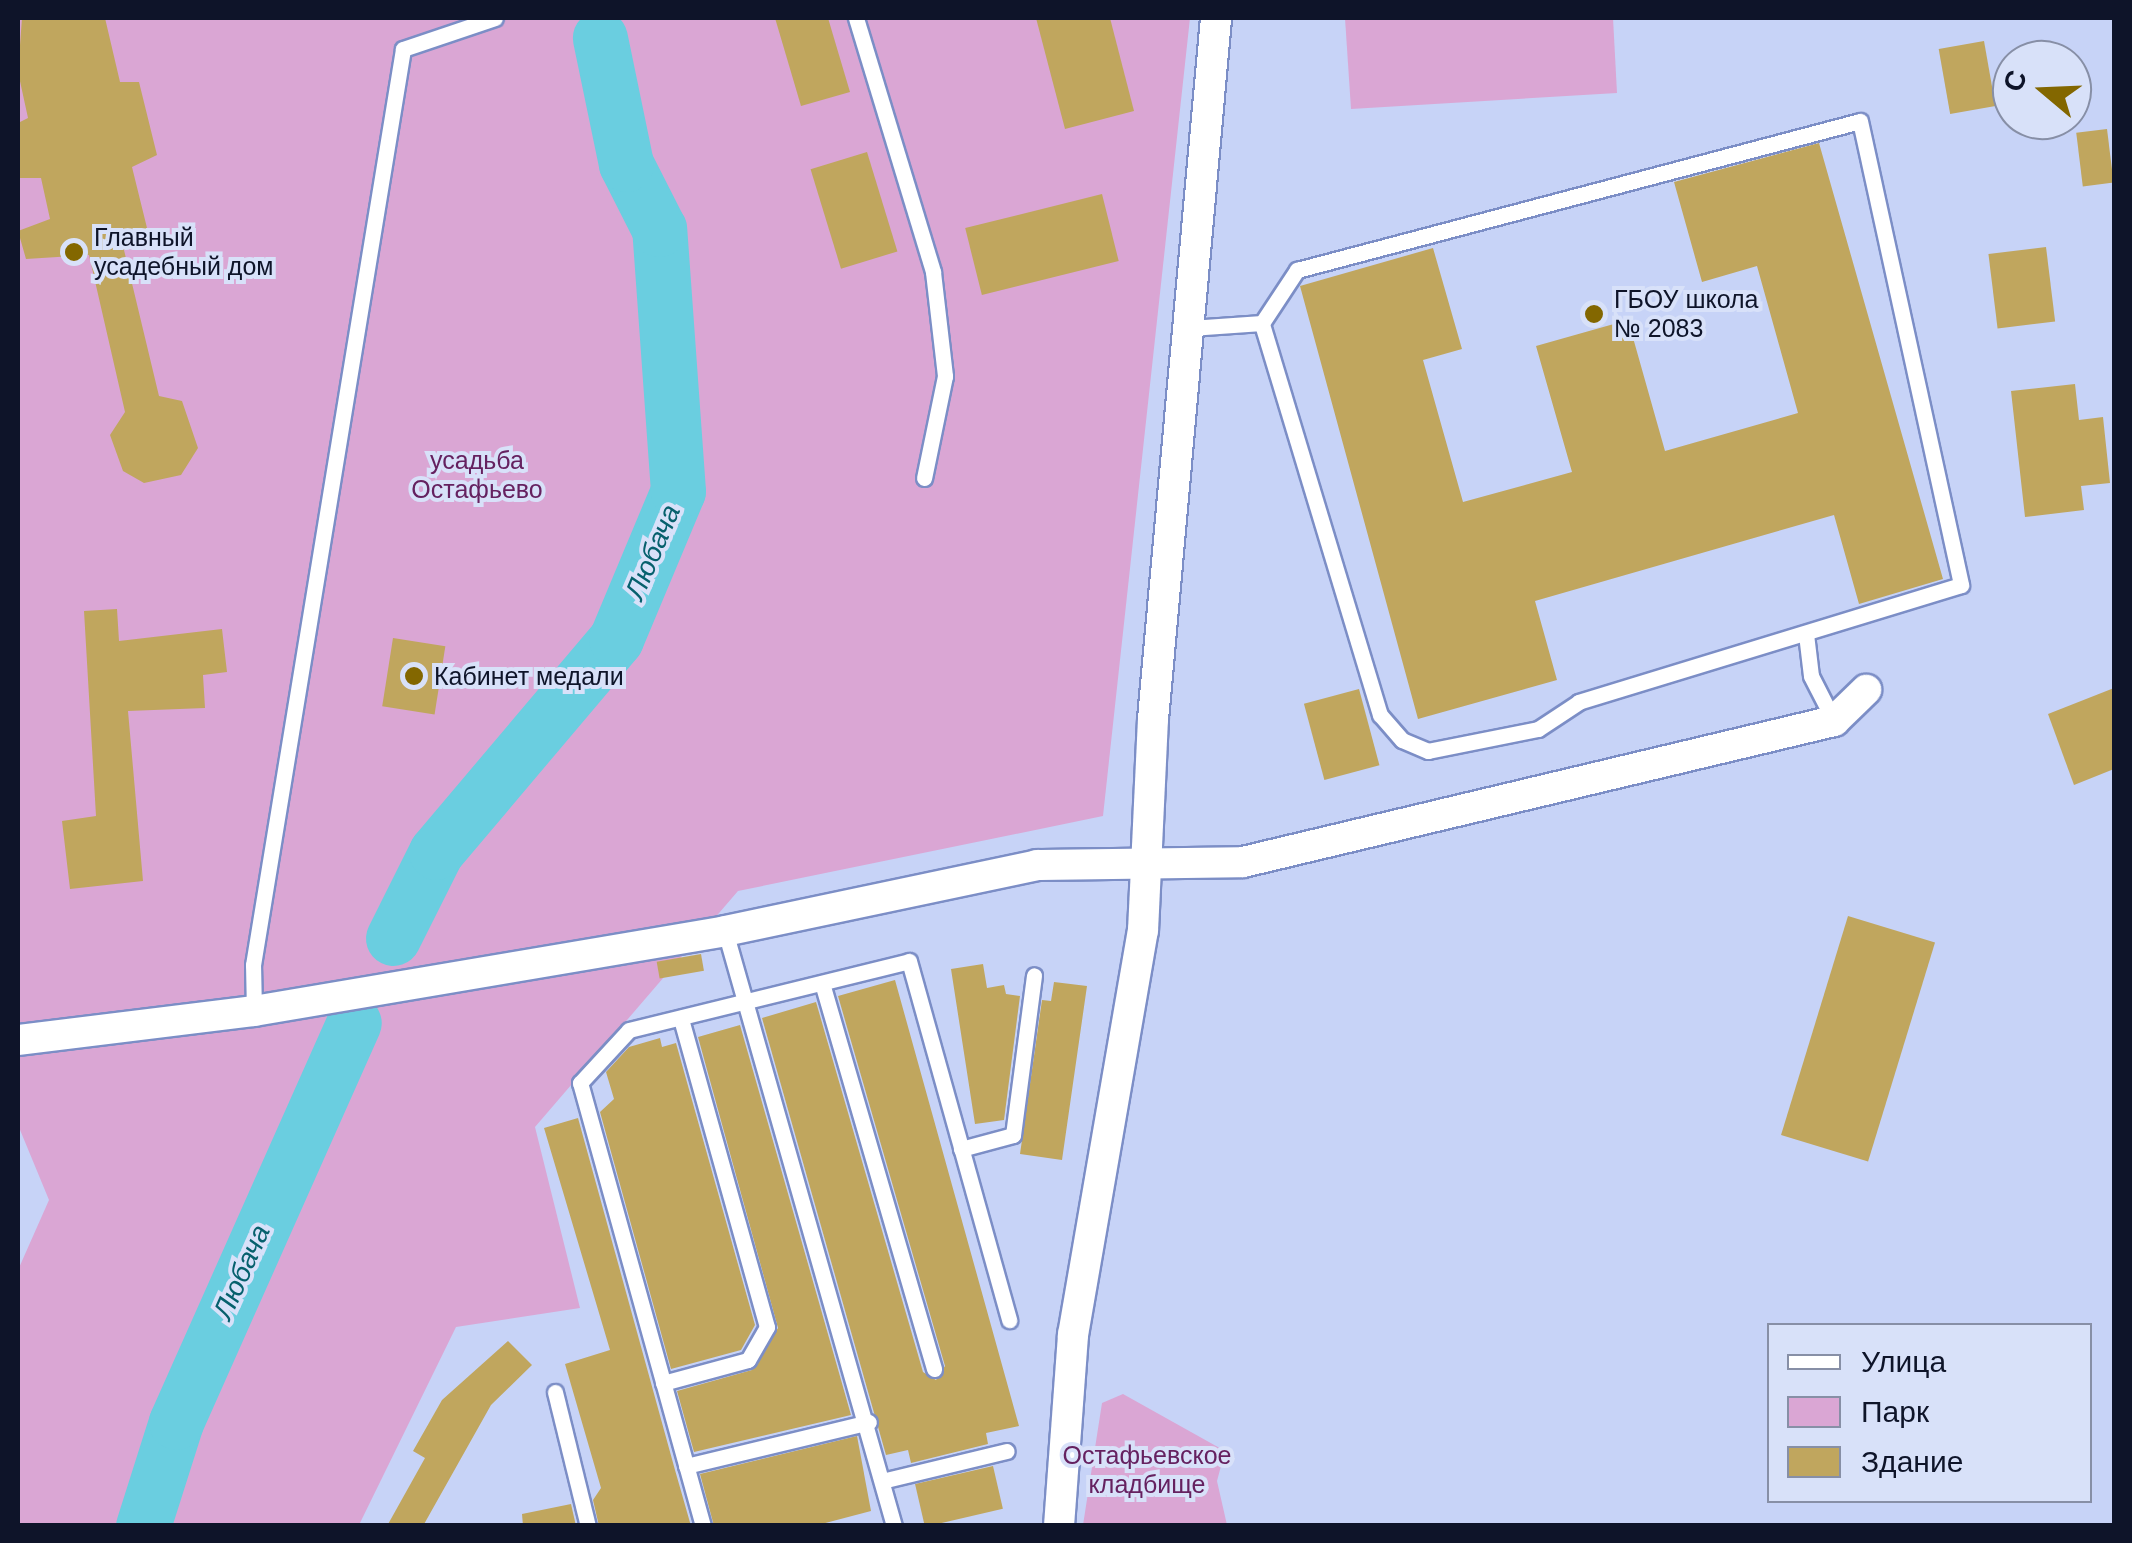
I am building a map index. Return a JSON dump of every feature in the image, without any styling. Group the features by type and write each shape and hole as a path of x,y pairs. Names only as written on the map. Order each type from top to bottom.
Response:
{"street":[{"path":"1060,1526 1073,1335 1120,1088 1143,931 1142,868 1216,18"},
{"path":"18,1040 254,1011 724,932 1037,865 1142,868 1244,862 1834,720 1866,690"}],"lane":[{"path":"254,1011 253,965 403,49 495,18"},
{"path":"856,18 933,272 944,376 924,478"},
{"path":"1860,121 1961,585 1579,702 1538,729 1428,751 1402,740 1380,714 1262,323 1297,270 1860,121"},
{"path":"1190,328 1262,323"},
{"path":"1806,634 1812,676 1834,720"},
{"path":"724,932 886,1480 892,1525"},
{"path":"703,1526 580,1083 628,1030 909,962 1008,1320"},
{"path":"961,1149 1013,1135 1034,976"},
{"path":"822,983 934,1369"},
{"path":"663,1382 748,1360 767,1327 680,1018"},
{"path":"555,1392 588,1526"},
{"path":"686,1466 869,1422"},
{"path":"886,1480 1007,1451"}],"green space":[{"name":"усадьба Остафьево","path":"18,18 1190,18 1103,816 738,891 535,1127 580,1308 456,1327 359,1525 18,1525 18,1270 49,1200 18,1125"},
{"path":"1345,18 1613,18 1617,93 1351,109"},
{"name":"Остафьевское кладбище","path":"1123,1394 1225,1451 1217,1481 1227,1525 1083,1525 1102,1403"}],"building":[{"name":"Главный усадебный дом","path":"22,18 105,18 120,82 139,82 157,155 132,167 148,232 124,250 159,396 182,401 198,448 181,475 144,483 123,471 110,435 125,412 89,255 26,259 18,231 50,219 41,178 18,178 18,123 28,118 18,72"},
{"path":"775,18 828,18 850,92 801,106"},
{"path":"1036,18 1110,18 1134,111 1065,129"},
{"path":"1984,41 1992,107 1950,114 1939,49"},
{"path":"2107,129 2114,183 2083,186 2077,140 2092,140 2092,131"},
{"path":"1819,143 1943,579 1859,604 1834,515 1535,601 1557,680 1418,719 1300,286 1433,248 1462,349 1423,360 1463,502 1572,472 1536,346 1628,320 1665,451 1798,413 1757,266 1702,282 1674,182"},
{"path":"867,152 897,251 841,269 811,169"},
{"path":"1102,194 1119,261 982,295 965,228"},
{"path":"2046,247 2055,321 1998,329 1988,254"},
{"path":"2075,384 2079,420 2103,417 2110,483 2081,486 2084,510 2025,517 2011,391"},
{"path":"117,609 119,641 222,629 227,672 203,675 205,708 128,711 143,881 70,889 62,821 96,816 84,611"},
{"name":"Кабинет медали","path":"393,638 445,646 435,714 382,706"},
{"path":"2114,688 2114,769 2074,785 2048,714"},
{"path":"1359,689 1379,765 1324,780 1304,704"},
{"path":"1848,916 1935,943 1868,1162 1781,1135"},
{"path":"701,954 704,971 660,979 657,962"},
{"path":"983,964 987,988 1004,985 1006,994 1020,996 1004,1120 975,1124 951,969"},
{"path":"895,980 1019,1426 986,1433 988,1444 911,1463 908,1450 886,1455 762,1018 816,1002 923,1372 936,1380 945,1366 838,996"},
{"path":"1054,982 1087,986 1062,1160 1020,1154 1042,1000 1051,1001"},
{"path":"740,1025 851,1415 694,1452 677,1391 752,1370 778,1328 698,1037"},
{"path":"660,1038 662,1047 676,1043 755,1325 741,1350 671,1369 600,1112 614,1099 606,1072 629,1047"},
{"path":"578,1118 691,1526 599,1526 593,1500 601,1488 565,1364 610,1350 544,1128"},
{"path":"508,1341 532,1365 491,1405 423,1526 387,1526 425,1458 413,1451 442,1400"},
{"path":"857,1436 871,1511 814,1526 714,1526 700,1474"},
{"path":"993,1466 1003,1509 925,1526 915,1484"},
{"path":"571,1504 576,1526 523,1526 522,1514"}],"waterway":[{"name":"Любача","path":"393,938 436,852 616,639 678,491 659,229 626,164 600,38"},
{"name":"Любача","path":"143,1526 176,1422 354,1023"}],"place":[{"name":"Главный усадебный дом","path":"74,252"},
{"name":"ГБОУ школа № 2083","path":"1594,314"},
{"name":"Кабинет медали","path":"414,676"}]}
